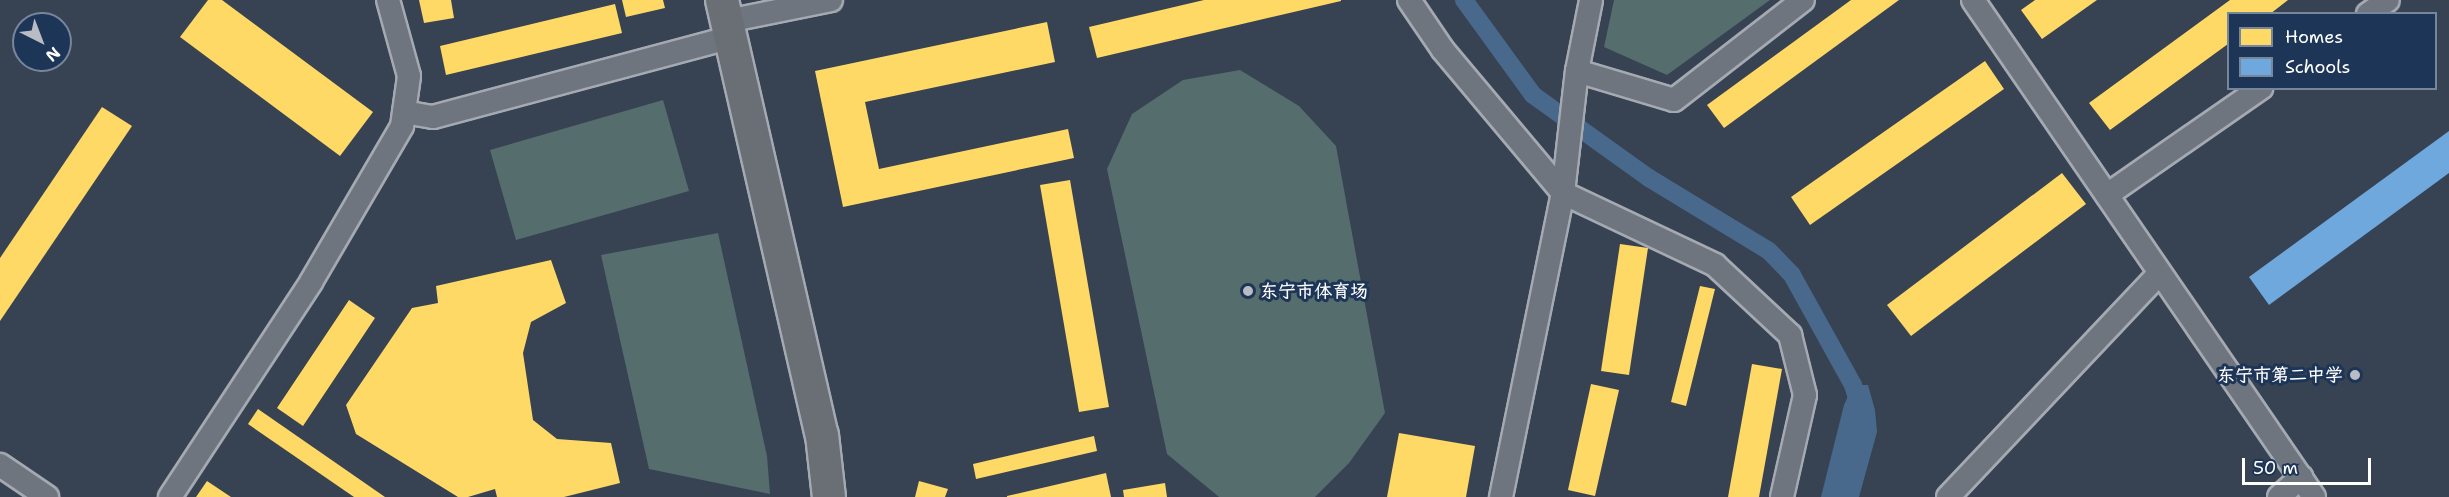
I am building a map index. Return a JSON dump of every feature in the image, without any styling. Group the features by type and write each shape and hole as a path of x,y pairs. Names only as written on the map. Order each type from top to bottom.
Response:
{"highway":[{"path":"727,20 822,435 830,497"}],"street":[{"path":"170,497 311,282 402,126 409,76 388,0"},
{"path":"404,112 433,117 727,20 831,0"},
{"path":"1409,0 1443,50 1563,193 1715,265 1790,335 1805,395 1782,497"},
{"path":"1501,497 1563,193 1576,76 1591,0"},
{"path":"1576,76 1674,100 1803,0"},
{"path":"1973,0 2314,497"},
{"path":"2371,12 2388,0"},
{"path":"2107,195 2258,90"},
{"path":"1948,497 2160,273"},
{"path":"0,465 47,497"},
{"path":"2279,497 2301,477"}],"green space":[{"path":"1614,0 1770,0 1667,75 1604,47"},
{"name":"东宁市体育场","path":"1240,70 1299,106 1336,146 1385,413 1349,463 1315,497 1219,497 1167,454 1107,169 1132,114 1183,80"},
{"path":"663,100 689,191 516,240 490,150"},
{"path":"718,233 767,456 770,494 649,469 601,255"}],"water":[{"path":"1853,385 1868,385 1875,410 1877,432 1859,497 1821,497 1844,405"}],"building: Homes":[{"path":"208,0 222,0 373,112 340,156 180,37"},
{"path":"419,0 451,0 454,18 424,23"},
{"path":"622,0 663,0 665,8 626,17"},
{"path":"1204,0 1341,1 1097,58 1089,27"},
{"path":"1851,0 1899,0 1724,128 1707,105"},
{"path":"2035,0 2097,0 2042,39 2021,10"},
{"path":"2230,0 2288,0 2273,12 2227,12 2227,45 2110,130 2089,103"},
{"path":"615,4 622,33 446,75 440,46"},
{"path":"1047,22 1055,62 865,102 879,169 1068,129 1074,158 843,207 815,71"},
{"path":"1985,61 2004,89 1810,225 1791,197"},
{"path":"102,107 132,126 0,321 0,258"},
{"path":"2062,173 2086,204 1911,336 1887,305"},
{"path":"1070,180 1109,407 1079,412 1040,185"},
{"path":"1620,244 1648,248 1629,375 1601,371"},
{"path":"551,260 566,303 531,322 523,353 533,420 557,439 611,443 620,483 564,497 497,497 495,489 468,497 458,497 356,434 346,405 412,308 438,303 436,286"},
{"path":"1700,286 1715,289 1686,406 1671,402"},
{"path":"349,300 375,318 303,426 277,408"},
{"path":"1752,364 1782,369 1759,497 1728,497"},
{"path":"1591,384 1619,390 1595,496 1568,490"},
{"path":"258,409 385,497 354,497 248,424"},
{"path":"1399,433 1475,446 1466,497 1387,497"},
{"path":"1094,436 1097,451 976,479 973,464"},
{"path":"1106,473 1111,497 1007,497 1007,496"},
{"path":"207,481 231,497 196,497"},
{"path":"919,481 948,489 945,497 915,497"},
{"path":"1165,483 1167,497 1124,497 1123,490"}],"building: Schools":[{"path":"2449,131 2449,173 2269,305 2249,277"}],"waterway":[{"path":"1464,0 1533,95 1649,178 1769,251 1792,275 1853,385 1860,408"}],"place":[{"name":"东宁市体育场","path":"1248,291"},
{"name":"东宁市第二中学","path":"2355,375"}]}
